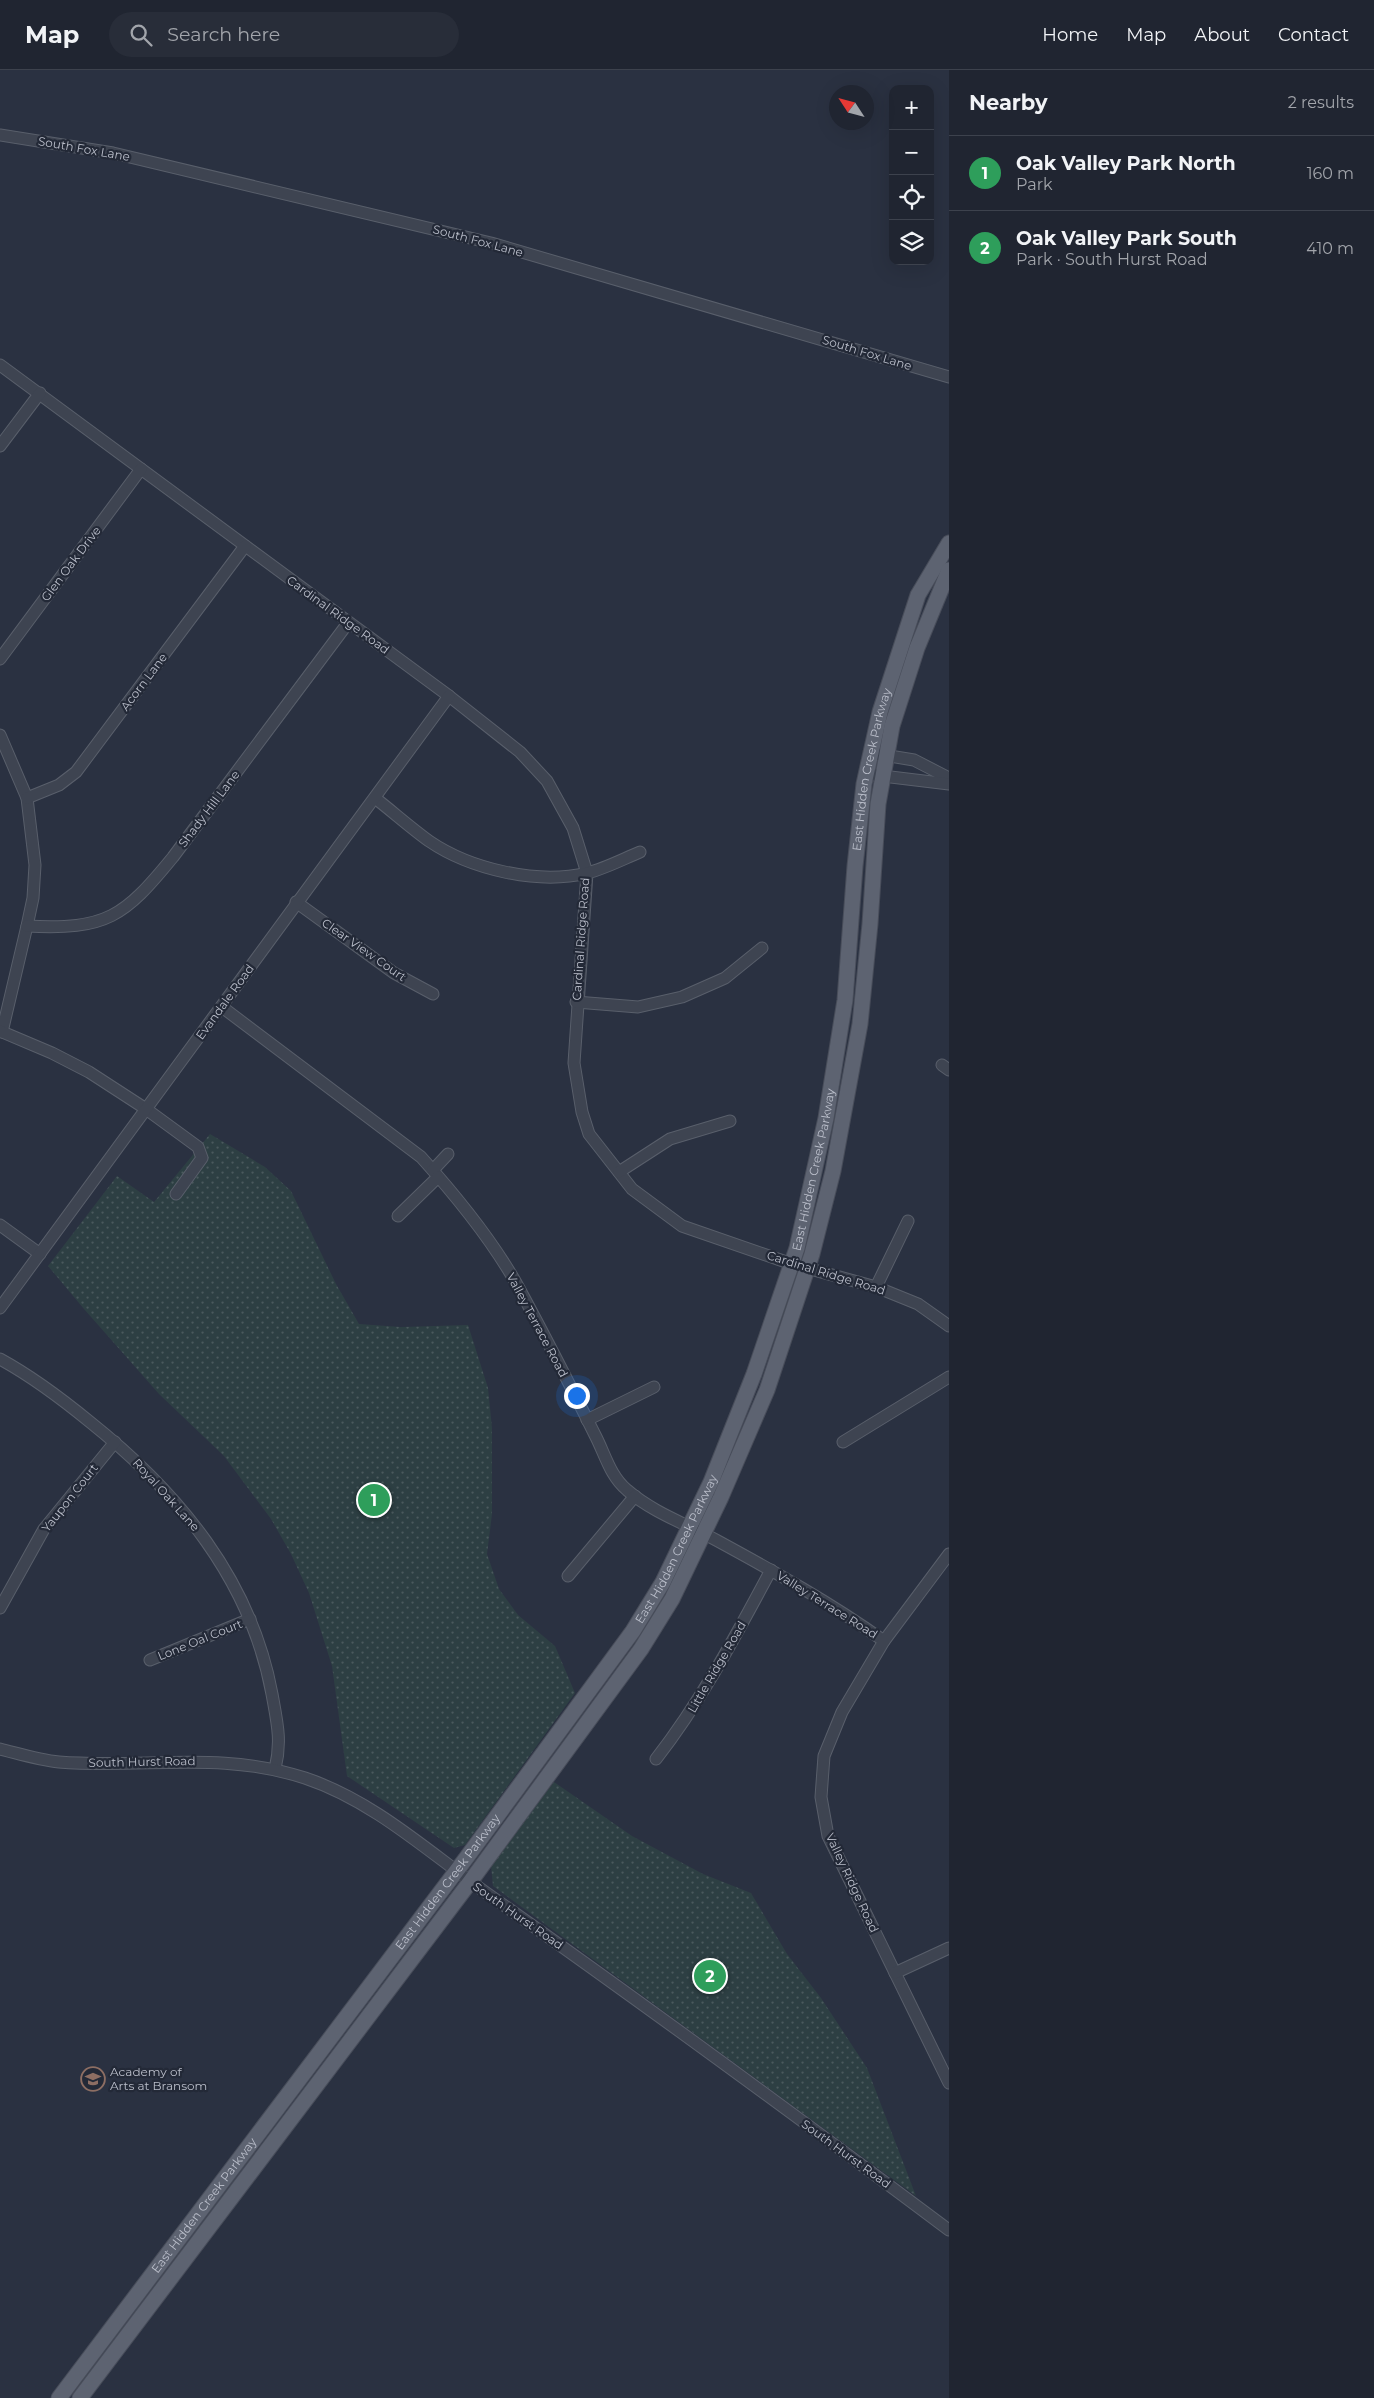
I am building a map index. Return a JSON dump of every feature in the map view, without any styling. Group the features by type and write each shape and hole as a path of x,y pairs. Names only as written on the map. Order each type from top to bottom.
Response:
{"main road":[{"name":"East Hidden Creek Parkway","path":"80,2398 470,1882 641,1649 672,1599 703,1534 767,1390 799,1266 845,1000 855,866 866,774 880,712 918,595 949,543"},
{"name":"East Hidden Creek Parkway","path":"63,2393 456,1872 633,1631 663,1582 711,1482 799,1266 812,1254 833,1171 860,1024 870,924 878,804 892,726 917,648 949,570"},
{"path":"52,2398 63,2393"}],"street":[{"name":"South Fox Lane","path":"0,135 113,153 334,204 491,244 949,377"},
{"name":"Cardinal Ridge Road","path":"0,365 449,696 520,752 547,781 573,828 587,873 576,1002 574,1063 582,1112 589,1134 632,1189 682,1226 799,1266 876,1287 918,1304 949,1326"},
{"path":"0,446 40,393"},
{"name":"Glen Oak Drive","path":"0,659 141,469"},
{"name":"Acorn Lane","path":"27,798 59,785 76,772 245,546"},
{"name":"Shady Hill Lane","path":"28,926 63,928 94,923 120,912 144,892 173,857 348,623"},
{"name":"Evandale Road","path":"0,1308 296,902 449,696"},
{"path":"0,734 27,798 35,866 33,898 28,926 1,1032 52,1053 89,1072 146,1109 198,1147 202,1158 176,1194"},
{"path":"871,753 887,754 914,760 949,778"},
{"path":"866,774 949,784"},
{"path":"375,798 430,841 453,855 478,865 506,872 535,876 587,873 640,852"},
{"name":"Clear View Court","path":"296,902 394,973 433,994"},
{"path":"576,1002 638,1007 682,997 725,978 762,948"},
{"name":"Valley Terrace Road","path":"222,1006 422,1157 436,1173 473,1218 519,1289 587,1420 610,1470 626,1490 648,1506 690,1526 771,1570 848,1616 884,1641"},
{"path":"619,1172 670,1139 730,1121"},
{"path":"398,1216 436,1173 448,1154"},
{"path":"876,1287 908,1220"},
{"path":"0,1225 40,1254"},
{"name":"Royal Oak Lane","path":"0,1359 45,1386 115,1442 151,1476 190,1518 226,1569 250,1619 268,1671 280,1738 275,1769"},
{"path":"843,1442 949,1377"},
{"path":"587,1420 654,1387"},
{"name":"Yaupon Court","path":"0,1608 44,1529 115,1442"},
{"path":"568,1576 635,1496"},
{"name":"Valley Ridge Road","path":"949,1554 884,1641 842,1712 824,1756 821,1798 828,1836 949,2083"},
{"name":"Little Ridge Road","path":"656,1759 682,1726 728,1652 771,1570"},
{"name":"Lone Oal Court","path":"150,1660 250,1619"},
{"name":"South Hurst Road","path":"0,1749 58,1761 84,1763 195,1760 242,1764 275,1769 314,1781 358,1801 608,1979 949,2230"},
{"path":"895,1973 949,1948"}],"shaded area":[{"path":"210,1134 265,1167 291,1191 336,1284 359,1324 401,1327 468,1325 488,1388 492,1428 492,1514 487,1554 499,1589 518,1615 555,1646 575,1693 465,1845 454,1848 347,1776 332,1666 309,1593 291,1554 271,1519 224,1456 159,1394 48,1266 117,1176 154,1202"},
{"path":"554,1782 632,1836 703,1874 751,1893 787,1954 821,1998 867,2068 916,2196 493,1886 491,1866"}],"place":[{"name":"Oak Valley Park North","path":"374,1500"},
{"name":"Oak Valley Park South","path":"710,1976"},
{"name":"Academy of Arts at Bransom","path":"93,2079"}]}
